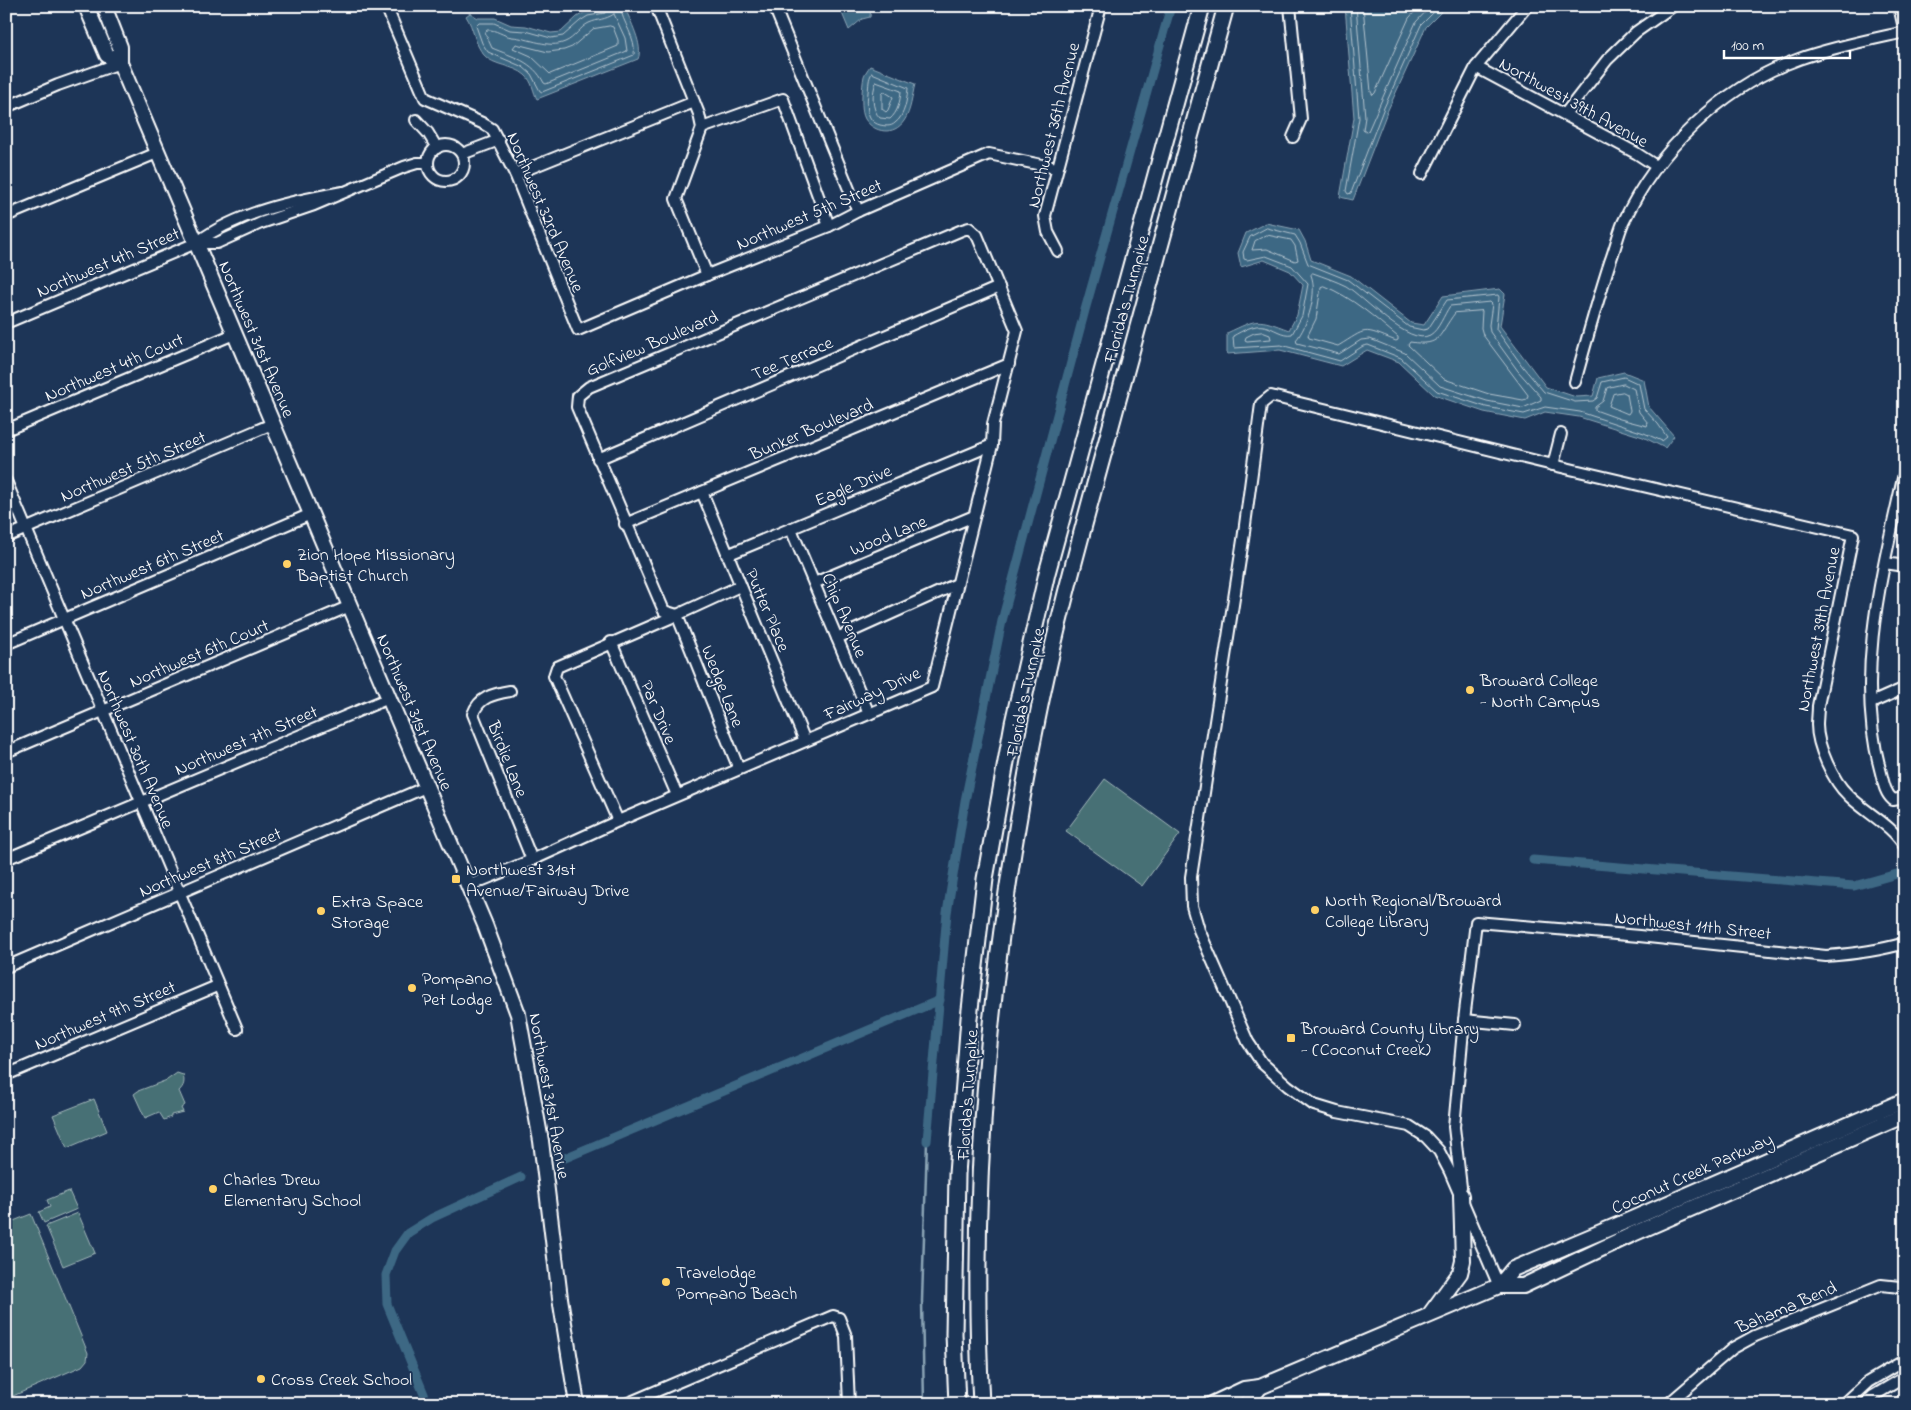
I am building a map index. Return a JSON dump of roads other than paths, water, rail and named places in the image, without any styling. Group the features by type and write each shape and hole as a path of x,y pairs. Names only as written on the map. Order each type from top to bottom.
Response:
{"highway":[{"name":"Florida's Turnpike","path":"957,1404 954,1334 957,1174 969,1018 989,859 1013,723 1047,573 1202,6"},
{"name":"Florida's Turnpike","path":"981,1404 977,1330 980,1174 991,1021 1009,879 1037,720 1070,575 1226,6"}],"main road":[{"name":"Northwest 31st Avenue","path":"86,6 107,55 120,63"},
{"name":"Northwest 31st Avenue","path":"104,6 120,47 120,63 157,153 503,968 518,1014 541,1141 560,1298 577,1404"},
{"name":"Coconut Creek Parkway","path":"1499,1286 1513,1269 1905,1100"},
{"name":"Coconut Creek Parkway","path":"1212,1404 1244,1389 1260,1386 1499,1286 1523,1286 1675,1216 1905,1115"},
{"path":"1675,1216 1687,1203 1762,1170 1773,1158"},
{"path":"1430,1314 1460,1273 1463,1261 1461,1195"},
{"path":"1247,1404 1260,1386"}],"street":[{"name":"Northwest 32rd Avenue","path":"386,6 425,98 492,129 515,174 578,330"},
{"path":"656,6 699,114 702,128 676,199 707,275"},
{"path":"774,6 858,211"},
{"name":"Northwest 36th Avenue","path":"1058,251 1048,232 1045,216 1056,168 1101,6"},
{"path":"1290,6 1301,119 1293,138"},
{"path":"1422,174 1476,66 1527,6"},
{"path":"1565,114 1607,60 1636,32 1673,6"},
{"path":"1575,382 1623,223 1656,166 1689,129 1719,104 1771,72 1798,60 1834,48 1905,33 1899,6"},
{"path":"6,108 58,85 120,63"},
{"name":"Northwest 39th Avenue","path":"1476,66 1656,166"},
{"path":"702,128 783,99 829,226"},
{"path":"515,174 694,102"},
{"path":"416,120 428,133 437,148"},
{"path":"462,154 498,140"},
{"path":"442,146 453,147 462,154 464,160 459,176 448,181 436,179 428,169 429,157 437,148 442,146"},
{"path":"6,216 157,153"},
{"name":"Northwest 5th Street","path":"578,330 829,226 858,211 989,154 1056,168"},
{"name":"Northwest 4th Street","path":"6,323 196,243 217,242 261,223 314,205 410,165 428,163"},
{"name":"Fairway Drive","path":"468,886 932,687 992,445 993,424 1017,331 977,235 968,228"},
{"name":"Golfview Boulevard","path":"677,616 664,611 625,524 577,406 578,396 589,387 952,233 968,228"},
{"name":"Tee Terrace","path":"598,458 999,288"},
{"name":"Northwest 4th Court","path":"6,430 234,334"},
{"name":"Bunker Boulevard","path":"625,524 1009,364"},
{"path":"1499,1286 1461,1195 1439,1151 1426,1137 1409,1126 1337,1112 1314,1105 1288,1086 1262,1063 1248,1042 1199,930 1192,906 1191,877 1243,540 1261,404 1271,396 1553,465 1561,434"},
{"name":"Northwest 5th Street","path":"6,537 272,424"},
{"name":"Eagle Drive","path":"728,555 992,445"},
{"name":"Northwest 39th Avenue","path":"1553,465 1853,535 1818,706 1817,727 1822,751 1832,773 1847,794 1892,830 1905,846"},
{"path":"1905,469 1885,562 1872,639 1871,703 1876,753 1887,795 1893,800 1905,798"},
{"name":"Northwest 30th Avenue","path":"6,481 217,986 237,1029"},
{"name":"Putter Place","path":"702,492 805,741"},
{"name":"Northwest 6th Street","path":"6,644 311,514"},
{"name":"Wood Lane","path":"814,583 974,516"},
{"name":"Chip Avenue","path":"791,529 869,714"},
{"path":"1885,562 1905,566"},
{"path":"837,638 957,584"},
{"path":"618,821 554,676 557,667 611,642 677,616 740,586"},
{"name":"Northwest 6th Court","path":"6,752 350,606"},
{"name":"Wedge Lane","path":"677,616 739,769"},
{"name":"Par Drive","path":"611,642 677,795"},
{"path":"1871,703 1905,688"},
{"name":"Birdie Lane","path":"510,691 482,699 475,706 473,714 532,860"},
{"name":"Northwest 7th Street","path":"6,859 388,698"},
{"name":"Northwest 8th Street","path":"6,967 426,787"},
{"name":"Northwest 11th Street","path":"1464,1020 1476,922 1639,936 1826,956 1884,950 1905,943"},
{"name":"Northwest 9th Street","path":"6,1074 217,986"},
{"path":"1461,1195 1454,1128 1464,1020 1515,1025"},
{"path":"1439,1151 1450,1141 1454,1128"},
{"name":"Bahama Bend","path":"1668,1404 1734,1348 1754,1336 1881,1285 1900,1286 1905,1289"},
{"path":"626,1404 833,1316 839,1318 846,1336 849,1404"},
{"path":"1844,1404 1868,1382 1905,1360"},
{"path":"1865,1404 1873,1396 1905,1377"}],"water":[{"path":"612,6 624,6 638,40 638,59 537,99 525,75 515,69 488,59 484,55 478,46 466,16 470,13 478,18 495,18 511,25 526,26 551,33 561,32 577,17 587,11"},
{"path":"839,6 871,6 870,17 862,19 849,30"},
{"path":"1345,6 1447,6 1426,27 1387,112 1353,200 1340,197 1354,118"},
{"path":"870,66 915,84 910,108 904,121 900,126 890,131 879,130 873,127 863,115 863,80"},
{"path":"1266,223 1299,230 1311,260 1351,276 1411,323 1424,325 1443,296 1500,289 1505,294 1500,326 1546,387 1576,397 1593,396 1598,378 1624,372 1644,380 1649,407 1674,436 1665,448 1643,437 1579,417 1545,412 1525,420 1484,412 1434,395 1399,362 1367,350 1341,366 1280,350 1227,354 1227,333 1258,321 1289,330 1297,315 1303,285 1290,271 1264,260 1241,267 1238,253 1246,233"}],"waterway":[{"path":"927,1141 947,913 965,801 1002,621 1085,310 1171,6"},
{"path":"1533,860 1854,886 1904,872"},
{"path":"565,1158 940,1000"},
{"path":"924,1404 922,1301 927,1141"},
{"path":"428,1404 387,1304 386,1275 395,1251 408,1233 432,1218 521,1177"}],"place":[{"name":"Zion Hope Missionary Baptist Church","path":"287,564"},
{"name":"Broward College - North Campus","path":"1470,690"},
{"name":"Northwest 31st Avenue/Fairway Drive","path":"456,879"},
{"name":"North Regional/Broward College Library","path":"1315,910"},
{"name":"Extra Space Storage","path":"321,911"},
{"name":"Pompano Pet Lodge","path":"412,988"},
{"name":"Broward County Library - (Coconut Creek)","path":"1291,1038"},
{"name":"Charles Drew Elementary School","path":"213,1189"},
{"name":"Travelodge Pompano Beach","path":"666,1282"},
{"name":"Cross Creek School","path":"261,1379"}]}
